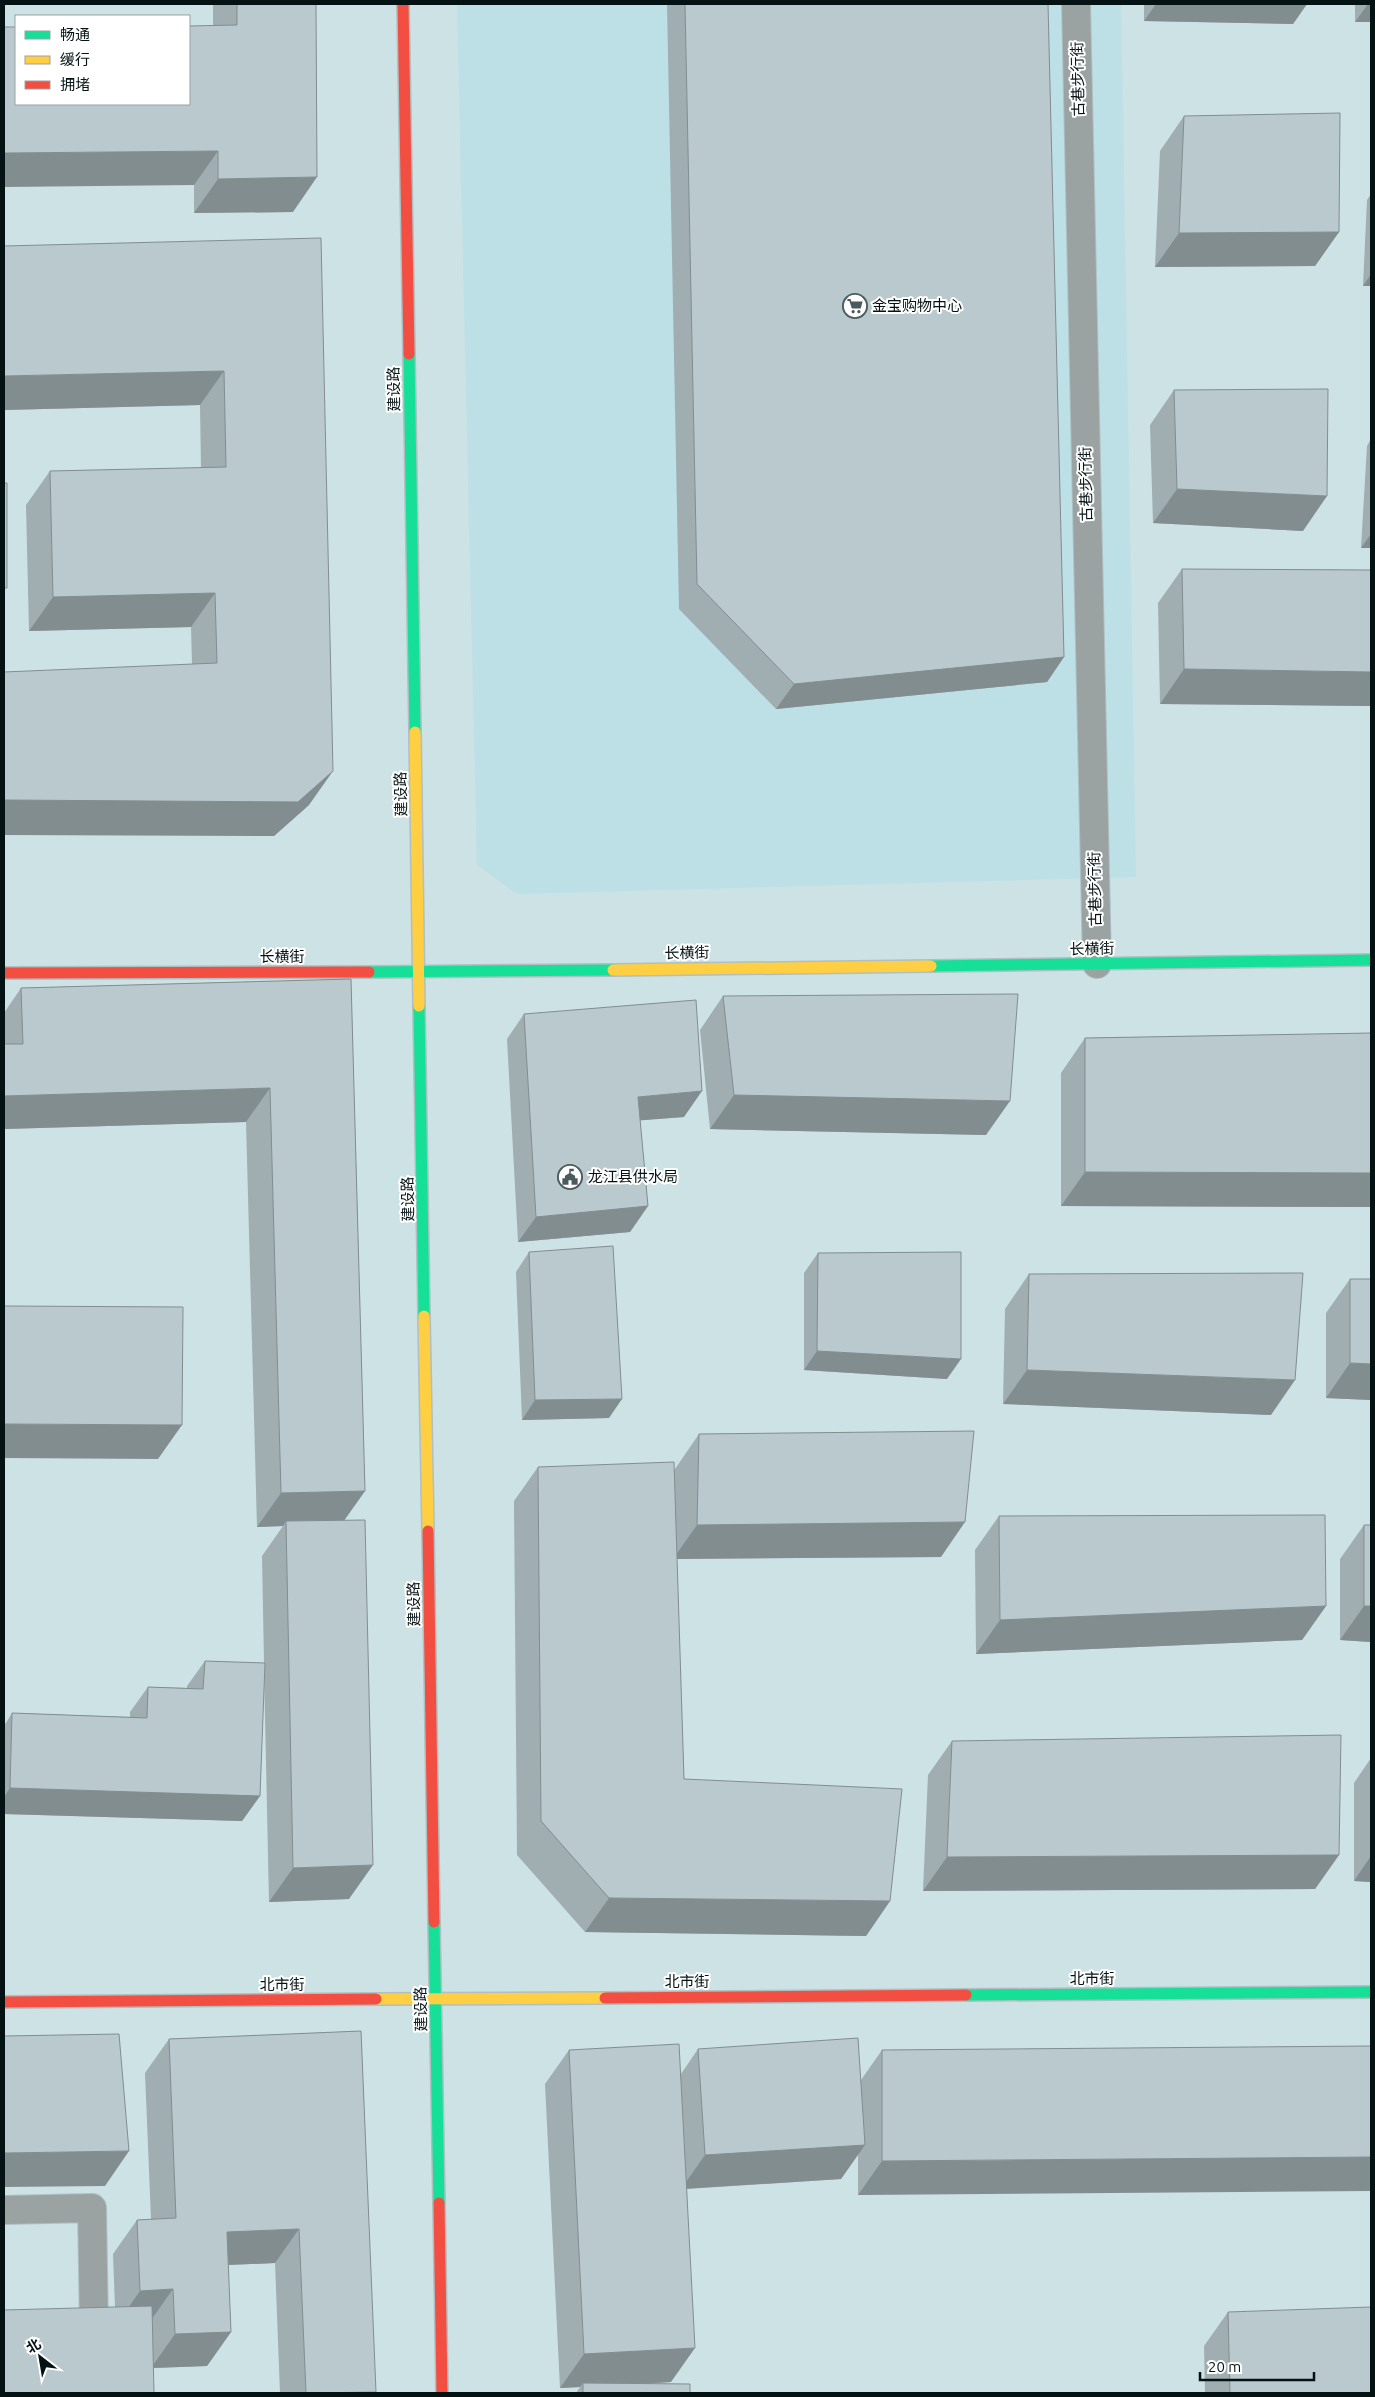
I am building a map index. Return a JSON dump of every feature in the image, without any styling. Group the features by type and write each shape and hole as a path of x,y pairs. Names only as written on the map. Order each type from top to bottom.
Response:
{"street":[{"name":"建设路","path":"403,4 442,2393"},
{"name":"古巷步行街","path":"1076,4 1097,964"},
{"name":"长横街","path":"4,974 419,972 1371,960"},
{"name":"北市街","path":"4,2002 1371,1992"},
{"path":"4,2210 92,2208 94,2329 4,2330"}],"shaded area":[{"name":"金宝购物中心","path":"457,4 1121,4 1136,877 517,894 477,865"}],"building":[{"path":"237,4 316,4 317,177 218,179 218,151 4,153 4,27 15,27 15,105 190,105 190,26 237,25"},
{"name":"金宝购物中心","path":"685,4 1048,4 1064,657 794,684 697,584"},
{"path":"1340,113 1339,232 1179,233 1184,116"},
{"path":"321,238 333,771 298,802 4,800 4,672 217,663 215,593 53,597 50,471 226,467 224,371 4,376 4,246"},
{"path":"1328,389 1327,496 1177,489 1174,390"},
{"path":"4,483 7,483 7,588 4,588"},
{"path":"1182,569 1371,570 1371,672 1184,669"},
{"path":"351,979 365,1491 281,1493 270,1088 4,1096 4,1044 23,1044 21,988"},
{"path":"1018,994 1010,1101 734,1095 723,996"},
{"name":"龙江县供水局","path":"696,1000 702,1091 638,1097 648,1206 536,1217 524,1014"},
{"path":"1371,1033 1371,1173 1085,1172 1085,1038"},
{"path":"613,1246 622,1399 535,1400 529,1252"},
{"path":"961,1252 961,1359 817,1351 818,1253"},
{"path":"1303,1273 1295,1380 1027,1370 1029,1274"},
{"path":"1350,1279 1371,1279 1371,1364 1350,1363"},
{"path":"4,1306 183,1307 182,1425 4,1424"},
{"path":"974,1431 965,1522 697,1525 699,1434"},
{"path":"674,1462 684,1779 902,1789 890,1901 609,1898 541,1821 538,1467"},
{"path":"1325,1515 1326,1606 1000,1620 999,1516"},
{"path":"365,1520 373,1865 293,1868 286,1521"},
{"path":"1364,1525 1371,1525 1371,1606 1364,1606"},
{"path":"205,1661 265,1663 260,1796 10,1788 12,1713 147,1718 148,1687 203,1689"},
{"path":"1341,1735 1339,1855 947,1857 952,1741"},
{"path":"361,2031 376,2392 306,2393 299,2229 227,2232 231,2332 175,2334 173,2289 140,2291 137,2220 176,2218 169,2039"},
{"path":"119,2034 129,2151 4,2153 4,2036"},
{"path":"858,2038 865,2145 705,2155 698,2049"},
{"path":"679,2044 695,2348 584,2354 569,2050"},
{"path":"1371,2046 1371,2157 882,2161 882,2050"},
{"path":"152,2306 154,2393 4,2393 4,2310"},
{"path":"1371,2307 1371,2393 1230,2393 1228,2312"},
{"path":"583,2383 690,2384 690,2393 583,2393"}],"traffic: fast":[{"path":"409,354 415,732"},
{"path":"931,966 1371,960"},
{"path":"369,972 613,970"},
{"path":"419,1006 424,1316"},
{"path":"434,1922 439,2203"},
{"path":"966,1995 1371,1992"}],"traffic: slow":[{"path":"415,732 419,1006"},
{"path":"613,970 931,966"},
{"path":"424,1316 428,1531"},
{"path":"376,1999 605,1998"}],"traffic: jam":[{"path":"403,4 409,354"},
{"path":"4,973 369,972"},
{"path":"428,1531 434,1922"},
{"path":"605,1998 966,1995"},
{"path":"4,2002 376,1999"},
{"path":"439,2203 442,2393"}],"place":[{"name":"金宝购物中心","path":"855,306"},
{"name":"龙江县供水局","path":"570,1177"}]}
